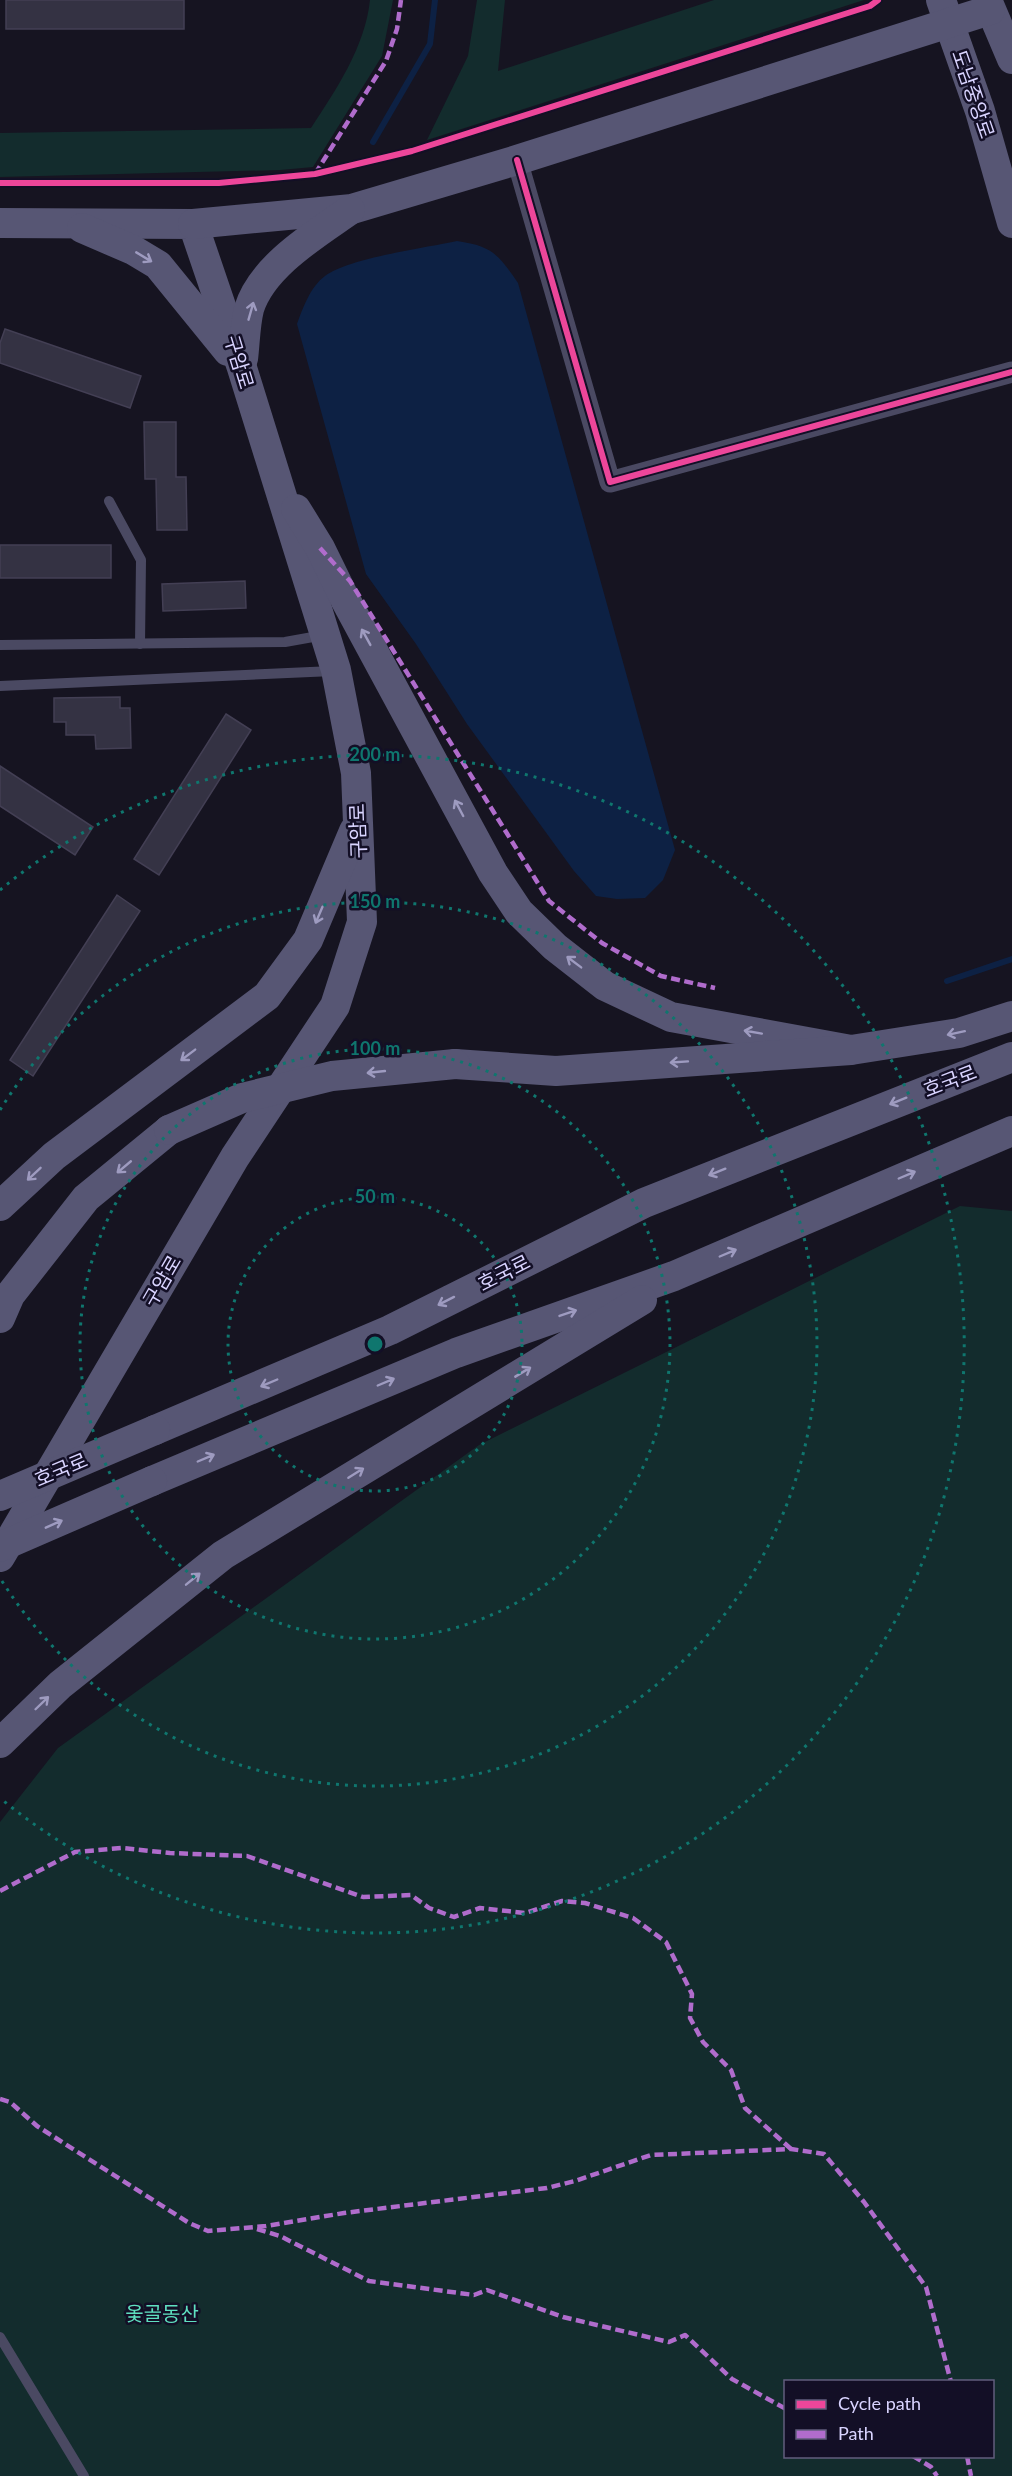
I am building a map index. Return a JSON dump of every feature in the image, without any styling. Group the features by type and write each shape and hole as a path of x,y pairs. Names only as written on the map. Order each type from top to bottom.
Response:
{"main road":[{"path":"0,224 193,224 352,209 517,160 945,12 989,5 1012,59"},
{"name":"도남중앙로","path":"945,12 980,111 1012,223"},
{"path":"242,368 249,308 268,275 300,245 352,209"},
{"path":"71,224 133,250 158,265 242,368"},
{"name":"구암로","path":"0,1557 235,1157 335,1006 362,922 356,773 336,670 271,469 242,368 193,224"},
{"path":"271,469 321,548 345,599 493,873 519,912 555,947 605,986 671,1017 851,1050"},
{"path":"0,1206 54,1156 267,996 308,940 358,822"},
{"path":"0,1318 10,1295 86,1198 169,1130 242,1098 320,1079 455,1064 556,1071 851,1050 959,1033 1012,1016"},
{"name":"호국로","path":"0,1496 390,1330 644,1203 1012,1057"},
{"path":"0,1547 456,1353 674,1276 1012,1131"},
{"path":"0,1743 60,1685 223,1555 432,1426 634,1306 674,1276"}],"street":[{"path":"517,160 610,482 1012,372"}],"lane":[{"path":"109,501 141,560 140,644"},
{"path":"0,645 285,642 324,635"},
{"path":"0,686 336,670"},
{"path":"0,2337 84,2476"}],"green space":[{"path":"370,0 393,0 382,56 313,167 280,170 0,177 0,133 311,128 356,51"},
{"path":"477,0 505,0 498,71 714,0 864,0 427,140 468,56"},
{"name":"옻골동산","path":"960,1206 1012,1211 1012,2476 0,2476 0,1822 58,1748 479,1445"}],"water":[{"path":"457,241 478,246 493,253 518,283 675,850 663,880 645,898 617,899 596,896 574,871 467,724 416,644 366,574 297,324 315,286 325,276 336,270 369,259"}],"building":[{"path":"6,0 184,0 184,29 6,29"},
{"path":"5,329 141,376 130,408 0,363 0,343"},
{"path":"144,422 176,422 176,477 186,477 187,530 157,530 156,479 145,479"},
{"path":"0,545 111,545 111,578 0,578"},
{"path":"245,581 246,608 163,611 162,584"},
{"path":"120,697 120,708 130,708 131,748 96,749 95,735 66,735 66,722 54,722 54,698"},
{"path":"226,714 251,730 159,875 134,859"},
{"path":"0,766 93,827 75,855 0,806"},
{"path":"117,895 140,911 33,1076 10,1060"}],"waterway":[{"path":"373,142 430,44 435,0"},
{"path":"947,981 1012,959"}],"marked path":[{"path":"315,174 386,61 397,29 401,0"},
{"path":"320,548 350,581 549,901 602,943 661,976 715,988"},
{"path":"0,1891 75,1852 122,1848 170,1853 247,1856 363,1897 411,1895 429,1908 454,1917 480,1908 525,1913 562,1901 585,1903 633,1918 666,1942 692,1994 690,2018 703,2042 731,2070 745,2108 791,2149"},
{"path":"0,2099 10,2102 37,2126 189,2223 208,2231 266,2226 344,2213 547,2188 651,2155 791,2149 824,2154 864,2202 926,2287 950,2380"},
{"path":"257,2229 280,2236 369,2281 474,2295 487,2290 563,2317 669,2342 685,2335 732,2379 784,2408"},
{"path":"916,2458 931,2467 937,2476"},
{"path":"967,2458 971,2476"}],"cycle path":[{"path":"0,183 219,183 315,174 412,151 870,6 878,0"},
{"path":"517,160 610,482 1012,372"}]}
